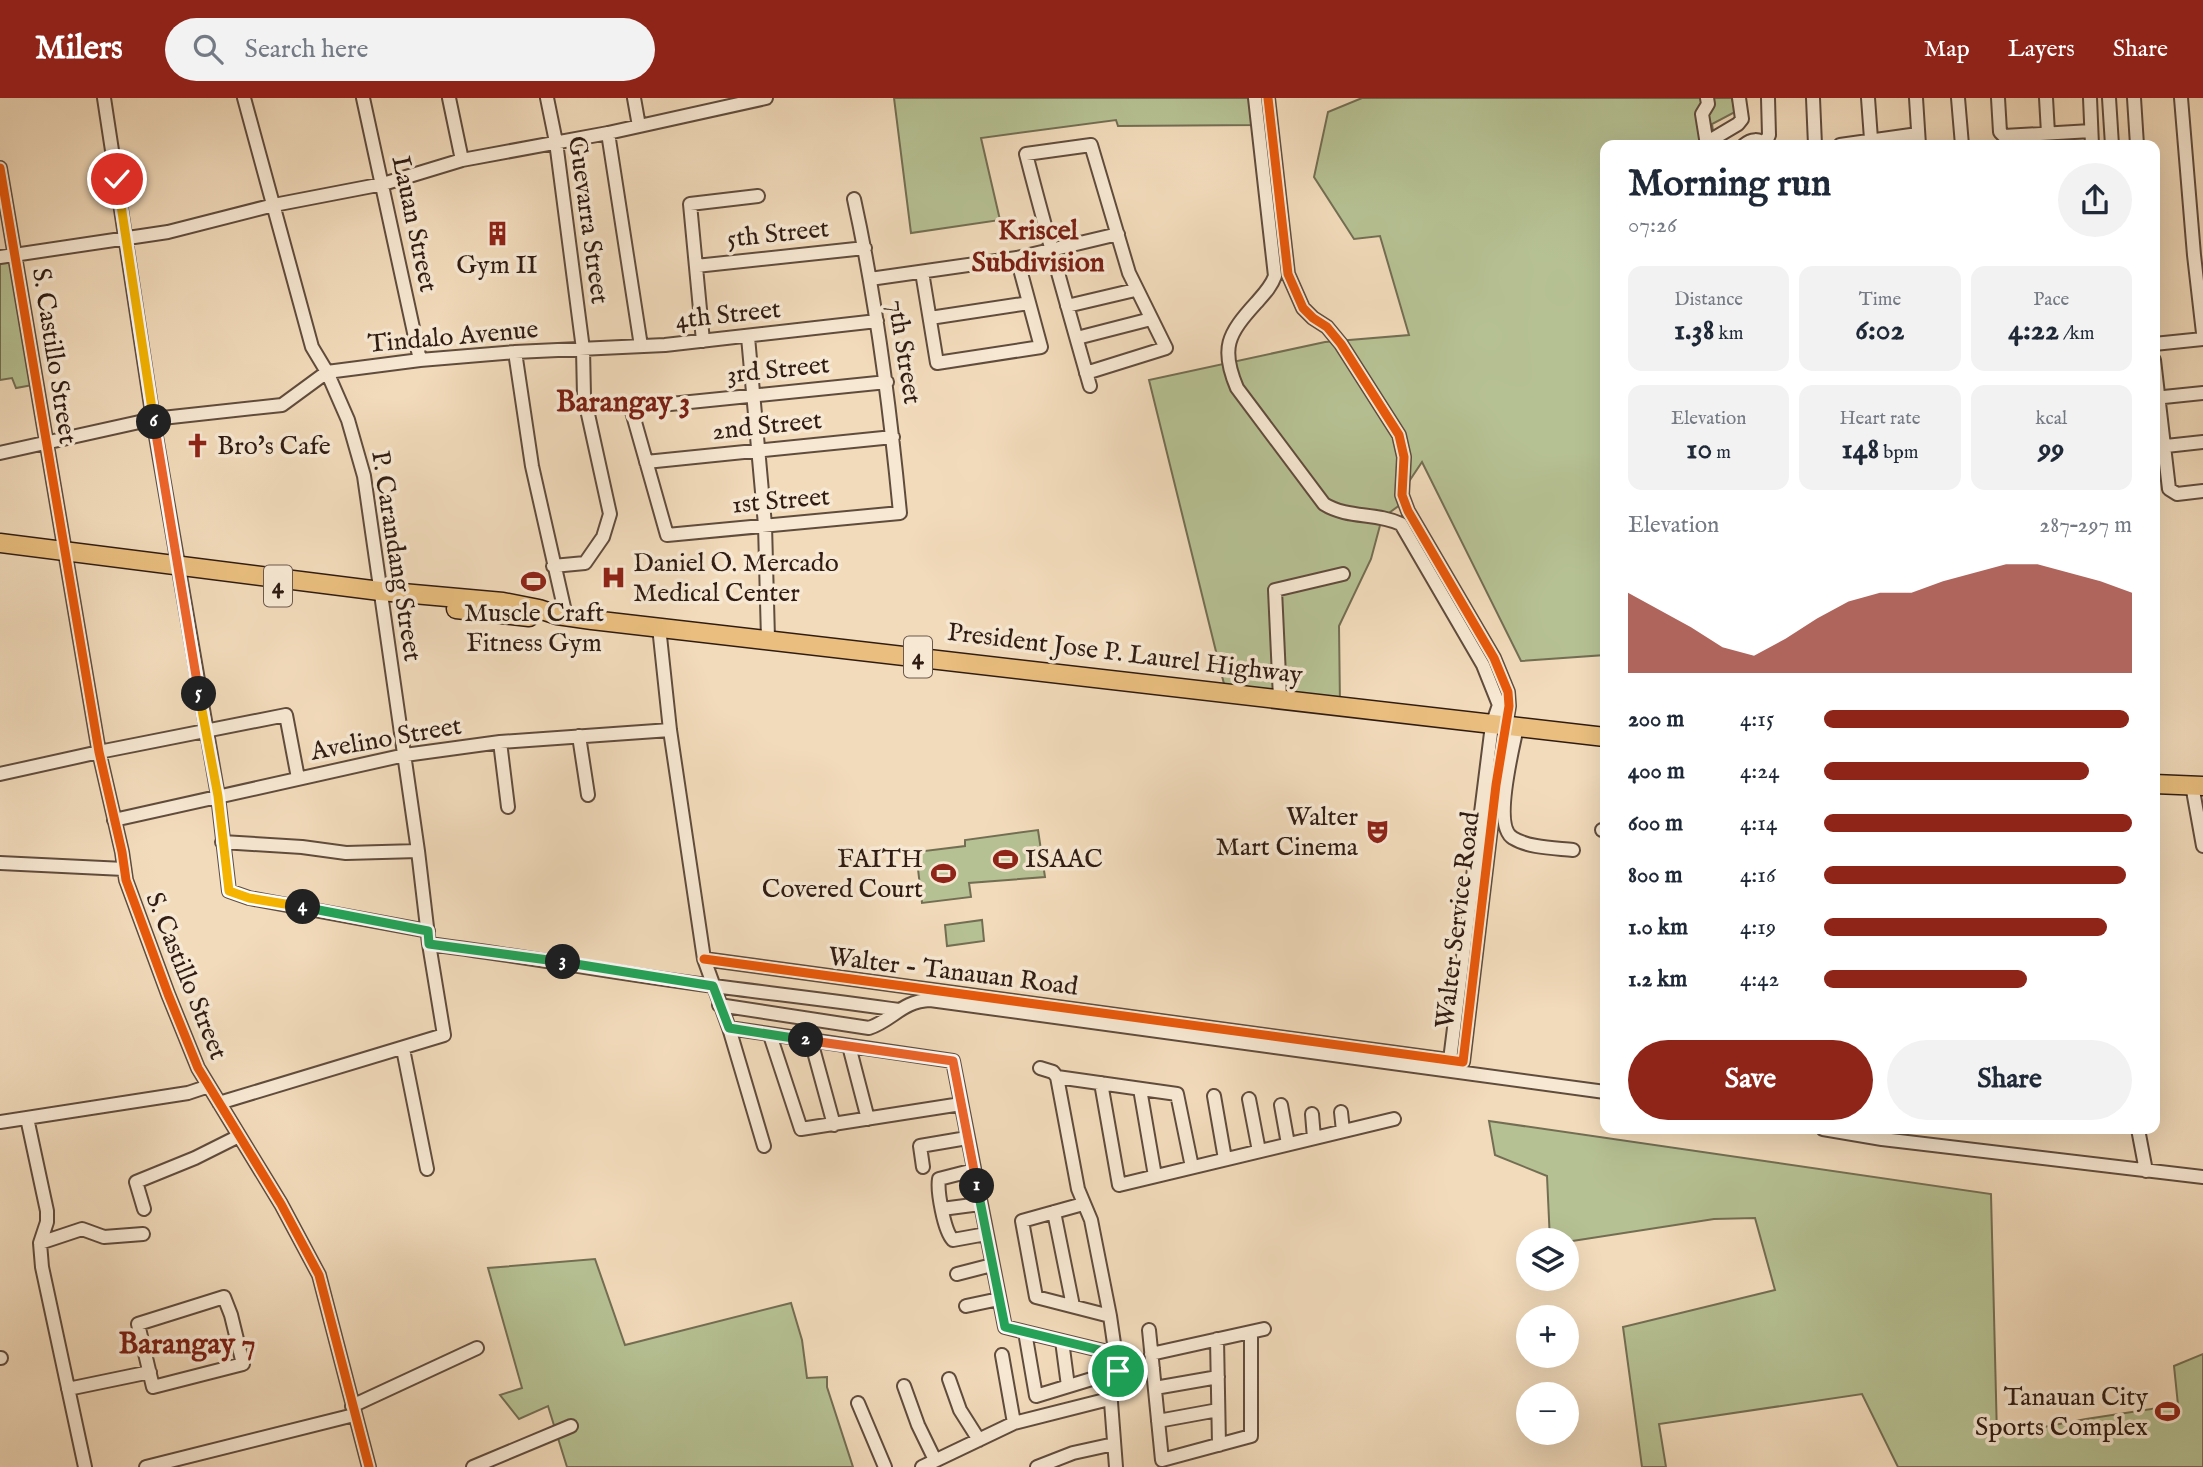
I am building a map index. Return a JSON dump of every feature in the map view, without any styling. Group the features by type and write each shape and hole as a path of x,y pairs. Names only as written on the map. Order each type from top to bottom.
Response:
{"highway":[{"name":"President Jose P. Laurel Highway","path":"0,543 66,555"},
{"name":"President Jose P. Laurel Highway","path":"0,550 66,555 380,595 503,602 561,615 1600,736"},
{"path":"2160,784 2197,786"}],"street":[{"path":"104,98 153,419 218,796 229,891 249,898 428,938 517,955 713,986 786,993 898,1010"},
{"name":"P. Carandang Street","path":"244,98 312,347 327,372 348,421 364,476 444,1035 402,1049"},
{"name":"Lauan Street","path":"363,98 420,360"},
{"path":"449,98 463,160"},
{"name":"Guevarra Street","path":"547,98 556,142 583,349 584,396 610,514 603,537 585,563 553,566"},
{"path":"634,98 639,125"},
{"path":"0,257 168,232 274,205 383,184 463,160 608,133 723,103 766,98"},
{"path":"1255,98 1282,275 1303,308 1312,318 1327,327 1341,344 1399,435 1404,457 1402,495 1406,520 1494,658 1508,692 1509,706 1504,726 1506,830 1512,838 1573,850"},
{"path":"1268,98 1282,275 1234,332 1227,349 1228,366 1237,388 1324,504 1336,512 1406,520"},
{"path":"1705,140 1702,114 1708,104 1707,98"},
{"path":"1712,140 1742,119 1739,98"},
{"path":"1768,98 1768,140"},
{"path":"1813,98 1815,140"},
{"path":"1868,98 1871,139"},
{"path":"1866,140 1919,140 1916,98"},
{"path":"1958,98 1962,140"},
{"path":"1998,98 2000,132 2004,136 2091,131"},
{"path":"2046,98 2048,133"},
{"path":"2090,98 2092,140"},
{"path":"2109,98 2112,140"},
{"path":"2134,98 2137,140"},
{"path":"2180,98 2203,333"},
{"path":"608,133 642,346"},
{"path":"1086,373 1166,348 1135,290 1091,145 1026,154 1051,250 1077,338 1086,373 1090,386"},
{"name":"S. Castillo Street","path":"0,169 99,752 124,869 141,924 188,1046 320,1275 369,1467"},
{"path":"703,341 690,204 758,197"},
{"name":"7th Street","path":"854,199 865,248 887,382 900,513"},
{"path":"870,279 1017,258 1118,234"},
{"name":"5th Street","path":"696,266 865,248"},
{"path":"922,272 937,363 1041,347 1017,258"},
{"path":"1067,306 1135,290"},
{"path":"930,318 1029,303"},
{"path":"1077,338 1151,319"},
{"name":"4th Street","path":"583,349 748,337 877,321"},
{"path":"748,337 765,524 768,639"},
{"path":"2160,343 2203,339"},
{"name":"Tindalo Avenue","path":"327,372 420,360 583,349"},
{"path":"515,352 532,466 561,615"},
{"path":"0,453 153,419 282,405 327,372"},
{"name":"3rd Street","path":"646,462 631,408 887,382"},
{"path":"2160,398 2203,393"},
{"path":"2160,414 2166,446 2169,489 2177,494 2203,491"},
{"name":"2nd Street","path":"646,462 758,449 893,438"},
{"path":"2166,446 2203,442"},
{"name":"1st Street","path":"646,462 667,535 900,513"},
{"path":"1280,698 1275,590 1343,574"},
{"path":"659,627 670,730 704,959 729,1028 764,1146"},
{"path":"0,774 286,715 298,778"},
{"name":"Walter Service Road","path":"1450,1060 1490,744 1504,726"},
{"name":"Walter Service Road","path":"1196,1026 1463,1062 1504,726"},
{"name":"Avelino Street","path":"114,820 405,755 500,742 670,730"},
{"path":"579,736 588,795"},
{"path":"500,742 508,807"},
{"path":"2197,786 2203,846"},
{"path":"222,842 346,853 418,851"},
{"path":"0,863 124,869"},
{"name":"Walter - Tanauan Road","path":"704,959 1196,1026"},
{"path":"719,1005 869,1027 916,1000 930,1000 1600,1091"},
{"path":"729,1028 953,1061 1005,1327 1116,1354"},
{"path":"770,1035 801,1129 961,1104"},
{"path":"811,1041 834,1125"},
{"path":"849,1046 868,1119"},
{"path":"219,1103 402,1049 427,1170"},
{"path":"1040,1068 1053,1072 1057,1077 1078,1189 1091,1220 1118,1371"},
{"path":"1057,1077 1177,1094 1192,1167"},
{"path":"1101,1083 1119,1185 1394,1119"},
{"path":"0,1122 188,1093 209,1086"},
{"path":"1140,1089 1155,1176"},
{"path":"1214,1096 1226,1159"},
{"path":"1248,1099 1259,1151"},
{"path":"1281,1105 1288,1144"},
{"path":"1341,1112 1343,1131"},
{"path":"1312,1114 1314,1138"},
{"path":"27,1118 47,1210 47,1222 40,1243 42,1267 85,1467"},
{"path":"1852,1134 2203,1177"},
{"path":"2139,1134 2146,1171"},
{"path":"144,1209 136,1182 195,1158 239,1136"},
{"path":"923,1167 920,1146 967,1138"},
{"path":"974,1170 939,1178 942,1209 949,1236 953,1240 986,1234"},
{"path":"942,1209 980,1204"},
{"path":"1083,1204 1022,1221 1036,1297 1110,1316"},
{"path":"1054,1212 1073,1306"},
{"path":"40,1243 82,1230 114,1238 143,1234"},
{"path":"957,1274 992,1265"},
{"path":"224,1297 243,1364 153,1387 149,1372 138,1324 224,1297"},
{"path":"966,1306 999,1299"},
{"path":"1151,1354 1265,1329"},
{"path":"1149,1330 1162,1460 1251,1436 1251,1332"},
{"path":"1025,1332 1036,1396 1118,1371 1153,1368"},
{"path":"1217,1339 1219,1445"},
{"path":"1062,1341 1068,1386"},
{"path":"146,1467 353,1410 477,1348"},
{"path":"1002,1355 1014,1423"},
{"path":"68,1389 149,1372"},
{"path":"1155,1388 1218,1377"},
{"path":"949,1379 960,1410 979,1440"},
{"path":"904,1386 918,1425 935,1460"},
{"path":"922,1467 1014,1423 1105,1399 1111,1402 1116,1467"},
{"path":"858,1403 885,1467"},
{"path":"1158,1422 1218,1410"},
{"path":"473,1467 571,1426"},
{"path":"1037,1467 1073,1453 1114,1444"}],"green space":[{"path":"894,98 1255,98 1258,125 1118,126 1116,120 981,138 1000,220 911,233"},
{"path":"1362,98 1732,98 1735,112 1712,124 1714,140 1600,140 1600,655 1521,661 1422,462 1402,492 1404,502 1382,518 1371,559 1339,626 1340,705 1226,692 1149,380 1325,342 1409,335 1380,236 1354,239 1314,177 1328,112"},
{"path":"16,255 38,384 16,388 12,378 0,380 0,257"},
{"path":"1038,830 1045,877 969,883 971,897 922,903 916,852 965,846 965,840"},
{"path":"982,920 984,941 947,946 945,925"},
{"path":"1489,1121 1991,1194 1997,1436 2178,1405 2174,1366 2203,1354 2203,1467 1898,1467 1862,1394 1659,1424 1666,1467 1642,1467 1623,1327 1775,1290 1755,1218 1714,1219 1579,1240 1579,1228 1549,1228 1547,1176 1495,1155"},
{"path":"595,1259 625,1345 791,1303 802,1340 807,1378 827,1377 827,1387 853,1467 567,1467 548,1406 519,1419 500,1395 522,1388 488,1268"}],"cycle path":[{"path":"704,959 1463,1062 1496,785 1509,706 1508,692 1494,658 1408,511 1402,495 1404,457 1399,435 1341,344 1327,327 1303,308 1288,274 1268,98"},
{"path":"0,168 99,752 126,880 198,1068 281,1204 319,1275 369,1467"}],"place":[{"name":"Gym II","path":"497,233"},
{"name":"Bro's Cafe","path":"197,446"},
{"name":"Daniel O. Mercado Medical Center","path":"613,578"},
{"name":"Muscle Craft Fitness Gym","path":"534,581"},
{"name":"Walter Mart Cinema","path":"1378,832"},
{"name":"ISAAC","path":"1005,859"},
{"name":"FAITH Covered Court","path":"943,874"},
{"name":"Tanauan City Sports Complex","path":"2168,1412"}],"district":[{"name":"Kriscel Subdivision","path":"1038,247"},
{"name":"Barangay 3","path":"623,403"},
{"name":"Barangay 7","path":"187,1345"}],"route":[{"path":"117,179 167,505 218,796 229,891 249,898 428,931 429,944 713,986 729,1028 953,1061 1005,1327 1116,1354 1118,1371"}]}
